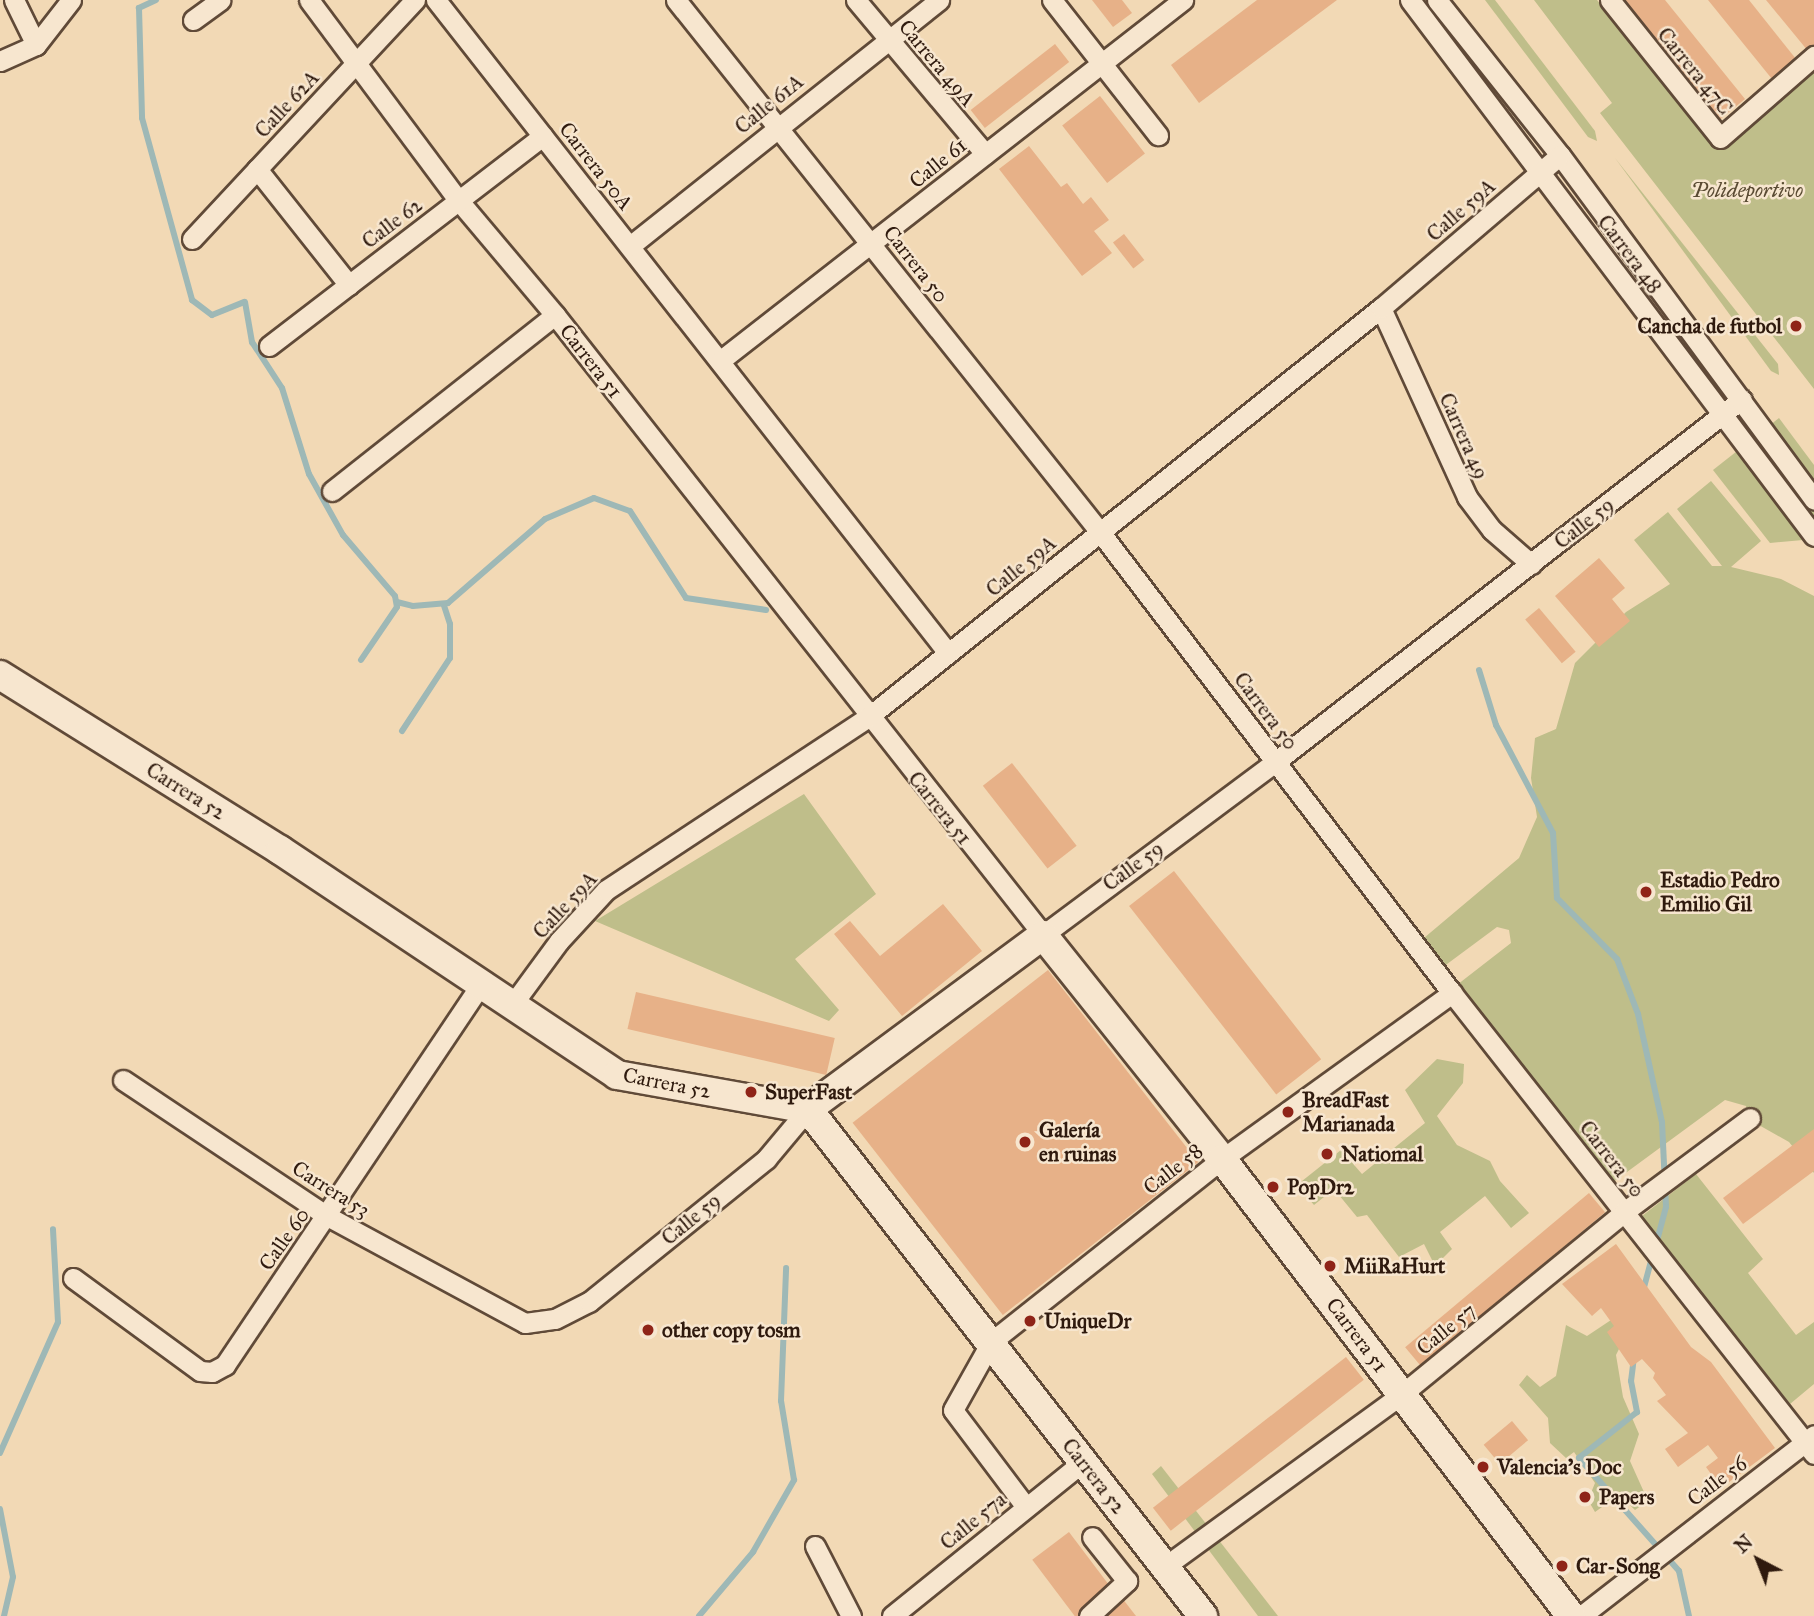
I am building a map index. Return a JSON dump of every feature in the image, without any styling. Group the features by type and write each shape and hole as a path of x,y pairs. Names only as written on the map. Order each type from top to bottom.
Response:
{"main road":[{"name":"Carrera 52","path":"0,675 280,850 617,1075 808,1109 847,1164 991,1342 1202,1616"},
{"name":"Calle 59","path":"808,1109 1043,936"},
{"name":"Carrera 51","path":"1043,936 1222,1159 1571,1616"}],"street":[{"path":"14,0 36,45"},
{"path":"0,61 36,45 71,0"},
{"path":"193,20 221,0"},
{"name":"Carrera 51","path":"309,0 459,201 555,315 867,718 1043,936"},
{"name":"Calle 62A","path":"192,239 415,0"},
{"name":"Carrera 50A","path":"436,0 721,360 948,653"},
{"name":"Carrera 50","path":"676,0 1100,531 1452,993 1811,1444"},
{"name":"Carrera 49A","path":"856,0 985,154"},
{"name":"Calle 61A","path":"630,246 939,0"},
{"path":"1052,0 1158,135"},
{"name":"Calle 61","path":"721,360 873,245 1183,0"},
{"name":"Carrera 48","path":"1410,0 1814,536"},
{"name":"Carrera 48","path":"1437,0 1560,155 1814,500"},
{"name":"Carrera 47C","path":"1610,0 1720,138 1814,57"},
{"name":"Calle 62","path":"269,346 543,136"},
{"name":"Calle 59A","path":"512,1005 559,941 606,890 867,718 1381,308 1560,155"},
{"path":"257,169 349,285"},
{"name":"Carrera 49","path":"1381,308 1467,497 1492,530 1531,564"},
{"path":"332,491 555,315"},
{"name":"Calle 59","path":"1043,936 1275,762 1742,399"},
{"name":"Calle 60","path":"73,1278 200,1371 212,1373 225,1365 481,984"},
{"name":"Calle 58","path":"1026,1507 953,1410 991,1342 1222,1159 1452,993"},
{"name":"Carrera 53","path":"123,1080 327,1216 525,1323"},
{"name":"Calle 59","path":"525,1323 555,1318 589,1302 766,1159 808,1109"},
{"name":"Calle 57","path":"1164,1567 1402,1394 1624,1212 1749,1118"},
{"name":"Calle 56","path":"1581,1616 1811,1444"},
{"name":"Calle 57a","path":"892,1616 1083,1462"},
{"path":"1089,1616 1127,1581 1092,1537"},
{"path":"815,1545 851,1616"}],"green space":[{"path":"1485,0 1495,0 1595,131 1597,141 1588,137"},
{"name":"Polideportivo","path":"1534,0 1597,0 1709,132 1814,50 1814,389 1600,113 1612,103"},
{"path":"1615,158 1778,364 1779,375 1771,371"},
{"path":"1779,418 1814,465 1814,539 1770,543 1713,470"},
{"name":"Estadio Pedro Emilio Gil","path":"1711,481 1761,541 1731,567 1781,579 1814,596 1814,1173 1789,1142 1750,1120 1746,1106 1725,1100 1612,1183 1453,988 1511,943 1509,930 1497,927 1439,970 1418,943 1519,858 1537,817 1531,778 1535,738 1556,729 1575,663 1626,612 1670,584 1634,540 1668,512 1712,566 1722,566 1677,509"},
{"path":"804,794 876,894 795,959 839,1010 829,1021 595,921"},
{"path":"1437,1059 1464,1064 1463,1083 1437,1116 1457,1145 1490,1161 1500,1181 1529,1213 1511,1228 1485,1196 1440,1232 1452,1249 1435,1266 1424,1244 1399,1257 1367,1215 1357,1217 1334,1189 1314,1205 1297,1185 1341,1150 1362,1174 1425,1123 1405,1090"},
{"path":"1696,1174 1763,1259 1748,1273 1796,1335 1814,1322 1814,1384 1790,1404 1642,1216"},
{"path":"1611,1320 1624,1339 1616,1355 1623,1397 1639,1434 1630,1461 1648,1501 1635,1510 1619,1495 1595,1512 1588,1500 1595,1483 1574,1452 1566,1458 1550,1443 1548,1418 1519,1385 1527,1375 1540,1387 1556,1376 1566,1325 1587,1336"},
{"path":"1161,1466 1278,1616 1258,1616 1152,1474"}],"building":[{"path":"1092,0 1122,0 1132,13 1113,27"},
{"path":"1257,0 1337,0 1199,103 1171,65"},
{"path":"1618,0 1665,0 1745,99 1717,122"},
{"path":"1708,0 1749,0 1796,59 1772,79"},
{"path":"1766,0 1814,0 1814,46 1808,51"},
{"path":"1055,44 1069,62 985,128 971,110"},
{"path":"1100,96 1145,154 1107,183 1062,126"},
{"path":"1029,146 1061,187 1067,183 1083,204 1091,197 1109,220 1094,231 1112,253 1082,276 999,169"},
{"path":"1124,234 1144,260 1133,269 1113,243"},
{"path":"1599,558 1625,588 1612,599 1630,621 1599,647 1555,596"},
{"path":"1539,608 1576,652 1562,663 1525,620"},
{"path":"1012,763 1077,846 1047,869 983,786"},
{"path":"1174,871 1321,1059 1276,1094 1129,906"},
{"path":"943,904 982,951 902,1016 834,934 850,921 880,956"},
{"name":"Galería en ruinas","path":"1048,970 1198,1162 1003,1315 853,1123"},
{"path":"636,992 835,1038 826,1075 627,1029"},
{"path":"1814,1129 1814,1171 1743,1224 1723,1198"},
{"path":"1589,1193 1605,1212 1421,1366 1405,1347"},
{"path":"1616,1244 1691,1347 1711,1362 1775,1448 1721,1488 1706,1467 1718,1458 1708,1445 1678,1467 1665,1449 1688,1433 1657,1401 1666,1395 1653,1378 1655,1373 1642,1359 1631,1367 1607,1332 1614,1326 1601,1308 1592,1316 1562,1284"},
{"path":"1346,1357 1364,1380 1171,1531 1153,1508"},
{"path":"1512,1421 1528,1440 1500,1464 1484,1445"},
{"path":"1069,1532 1113,1590 1079,1616 1075,1616 1032,1560"},
{"path":"1122,1598 1136,1616 1099,1616"}],"waterway":[{"path":"156,0 139,8 142,118 192,300 212,315 245,302 252,342 282,388 309,474 343,535 395,596 397,607 361,660"},
{"path":"397,602 413,606 448,603 545,519 594,498 630,511 686,598 766,610"},
{"path":"402,731 450,658 450,624 444,605"},
{"path":"1479,670 1496,725 1553,833 1557,898 1617,959 1638,1014 1662,1122 1666,1207 1656,1244"},
{"path":"0,1453 58,1322 53,1229"},
{"path":"1643,1291 1653,1254"},
{"path":"699,1616 753,1552 794,1480 781,1401 786,1268"},
{"path":"1634,1357 1631,1381 1637,1412 1579,1458 1679,1571 1689,1616"},
{"path":"0,1509 13,1577 4,1616"}],"place":[{"name":"Cancha de futbol","path":"1796,326"},
{"name":"Estadio Pedro Emilio Gil","path":"1646,892"},
{"name":"SuperFast","path":"751,1092"},
{"name":"BreadFast Marianada","path":"1288,1112"},
{"name":"Galería en ruinas","path":"1025,1142"},
{"name":"Natiomal","path":"1327,1154"},
{"name":"PopDr2","path":"1273,1187"},
{"name":"MiiRaHurt","path":"1330,1266"},
{"name":"UniqueDr","path":"1030,1321"},
{"name":"other copy tosm","path":"648,1330"},
{"name":"Valencia's Doc","path":"1483,1467"},
{"name":"Papers","path":"1585,1497"},
{"name":"Car-Song","path":"1562,1566"}]}
